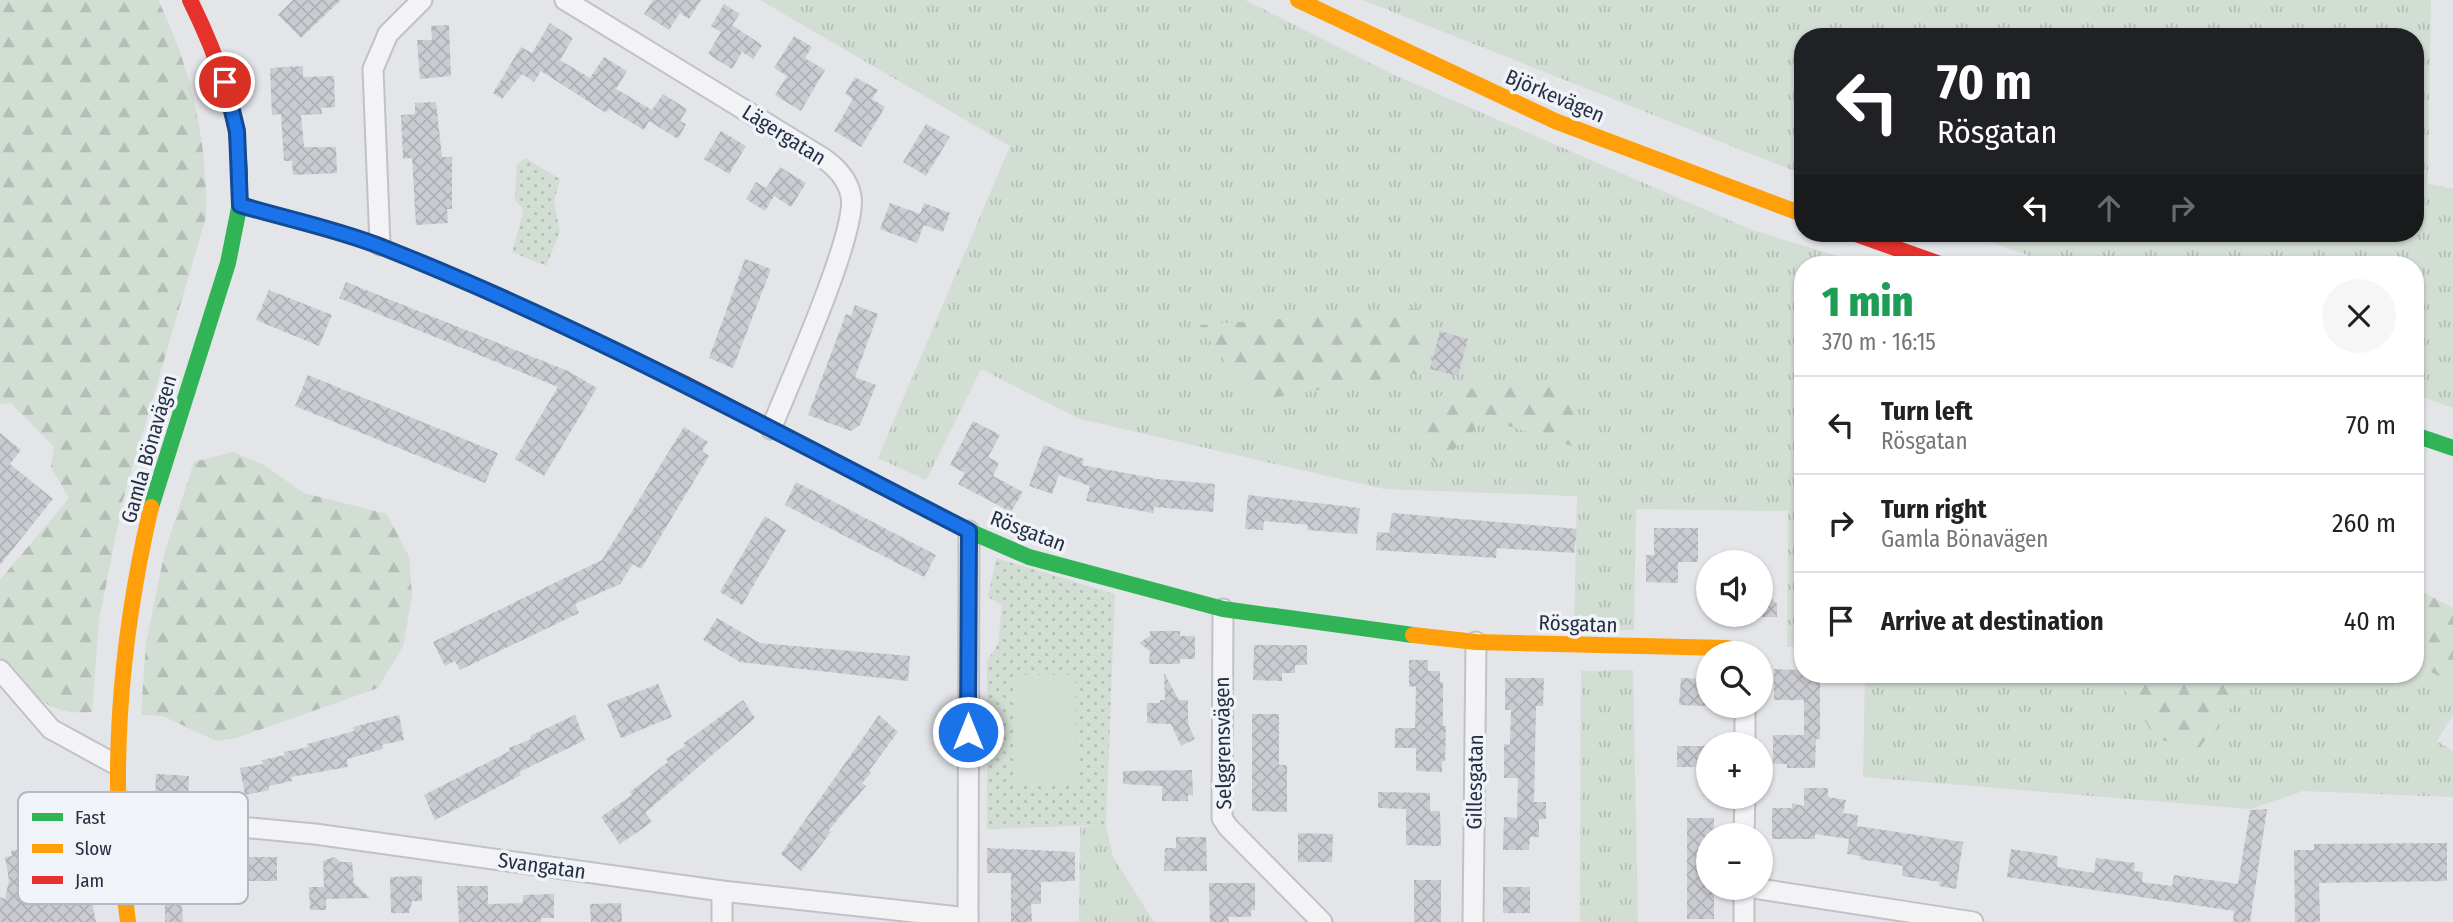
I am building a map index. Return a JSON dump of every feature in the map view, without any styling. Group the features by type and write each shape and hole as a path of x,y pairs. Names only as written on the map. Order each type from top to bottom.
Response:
{"street":[{"name":"Gamla Bönavägen","path":"115,792 113,763 129,621 151,509 231,260 240,205 237,131 232,106 215,50 190,0"},
{"path":"380,246 373,69 388,34 422,0"},
{"name":"Lägergatan","path":"565,0 823,158 833,165 845,182 851,195 848,231 771,429"},
{"name":"Björkevägen","path":"1297,0 1555,121 1794,211"},
{"name":"Rösgatan","path":"240,205 380,246 632,357 969,531 1029,557 1223,609 1476,642 1696,647"},
{"path":"1878,242 1918,256"},
{"path":"2424,438 2453,448"},
{"path":"968,920 969,531"},
{"name":"Selggrensvägen","path":"1223,609 1223,818 1228,827 1322,922"},
{"name":"Gillesgatan","path":"1473,922 1476,642"},
{"path":"2,677 51,729 113,763"},
{"name":"Svangatan","path":"248,828 315,834 722,891 968,920"},
{"path":"722,891 722,922"},
{"path":"1773,891 1973,922"},
{"path":"1744,922 1745,900"},
{"name":"Gamla Bönavägen","path":"126,904 128,922"}],"green space":[{"path":"0,0 158,0 170,25 188,78 204,161 206,217 123,500 99,620 92,712 61,710 49,705 29,690 0,658 0,580 69,498 51,467 54,447 11,403 0,404"},
{"path":"760,0 1245,0 1390,73 1752,230 1838,256 1794,256 1794,647 1787,647 1788,511 1636,509 1634,630 1574,631 1577,496 1384,489 1080,419 981,369 926,480 878,458 1010,146"},
{"path":"1363,0 2431,0 2428,184 2453,189 2453,408 2424,397 2424,256 2030,256 1991,242 2424,242 2424,28 1794,28 1794,171"},
{"path":"525,158 560,179 554,201 560,232 546,266 512,252 524,210 515,200 517,165"},
{"path":"1425,308 1419,373 1253,401 1199,325"},
{"path":"1577,383 1578,448 1486,419 1437,465 1404,428 1447,390"},
{"path":"233,452 262,464 304,493 387,514 409,557 412,596 403,646 378,688 236,738 216,741 163,716 141,715 146,642 165,551 194,462"},
{"path":"996,558 1115,594 1106,825 987,829 987,661 998,644 1002,605 988,597"},
{"path":"2424,593 2453,608 2453,683 2424,668"},
{"path":"2424,668 2453,683 2453,715 2437,741 2453,751 2453,797 2302,791 2251,809 1863,777 1865,683 2120,683 2156,738 2197,751 2249,683 2424,683"},
{"path":"1633,670 1638,922 1580,922 1581,671"},
{"path":"1013,675 1075,675 1076,786 1014,786"},
{"path":"2120,683 2249,683 2197,751 2156,738"},
{"path":"1106,825 1113,857 1154,922 1079,922 1080,827"}],"building":[{"path":"293,0 341,0 301,38 278,15"},
{"path":"653,0 701,0 689,19 680,13 669,30 644,14"},
{"path":"724,4 740,14 732,25 762,45 753,59 742,52 732,69 708,54 721,32 711,26"},
{"path":"550,23 573,38 560,60 590,78 604,57 627,71 616,89 652,110 663,94 687,109 680,121 686,124 678,139 649,121 644,130 609,109 606,113 541,71 534,82 522,74 502,99 493,93 521,47 532,53"},
{"path":"449,25 451,76 420,79 417,40 432,40 431,26"},
{"path":"794,36 812,47 805,58 825,70 801,111 775,95 787,76 774,68"},
{"path":"303,66 303,77 334,76 335,107 321,108 322,114 301,115 304,147 336,147 337,173 293,175 292,161 284,161 281,114 272,115 270,68"},
{"path":"855,77 878,90 872,99 885,107 861,147 834,131 853,99 845,94"},
{"path":"436,102 442,157 452,157 452,209 447,209 448,223 416,225 412,158 403,159 401,115 415,114 415,103"},
{"path":"926,124 950,137 926,176 903,162"},
{"path":"721,131 746,146 729,174 704,159"},
{"path":"780,167 806,183 791,207 774,196 765,211 746,199 756,182 766,188"},
{"path":"890,203 920,214 924,203 950,213 943,232 924,225 917,243 880,229"},
{"path":"745,259 771,269 733,368 709,358"},
{"path":"346,282 568,371 597,388 544,476 515,459 558,387 339,298"},
{"path":"269,290 332,315 319,346 256,320"},
{"path":"855,305 878,314 855,377 876,385 860,425 851,431 808,415 846,314 851,316"},
{"path":"1440,331 1468,339 1458,376 1430,369"},
{"path":"308,375 498,453 485,483 295,406"},
{"path":"973,421 1000,435 988,457 999,463 993,476 1023,492 1011,512 958,484 965,473 950,465"},
{"path":"684,427 708,442 702,451 709,456 641,569 633,564 620,584 575,604 579,613 460,670 455,661 445,666 433,642 602,560"},
{"path":"0,433 21,450 10,464 53,499 0,565"},
{"path":"1044,445 1084,459 1082,465 1158,479 1215,484 1213,512 1154,507 1153,513 1086,501 1090,486 1059,475 1052,494 1029,486"},
{"path":"796,482 936,555 924,577 785,505"},
{"path":"1248,495 1360,508 1357,534 1307,530 1308,525 1264,521 1263,530 1245,529"},
{"path":"1392,513 1577,529 1574,553 1497,548 1496,558 1376,550 1377,532 1389,533"},
{"path":"765,516 786,530 742,605 720,592"},
{"path":"1654,528 1698,528 1696,562 1678,562 1678,583 1646,582 1646,555 1654,555"},
{"path":"1773,600 1777,604 1777,617 1773,617"},
{"path":"717,618 760,643 910,656 908,681 740,662 703,640"},
{"path":"1150,631 1180,631 1180,636 1195,636 1195,659 1180,659 1180,664 1149,664 1150,651 1139,643 1150,636"},
{"path":"1254,645 1307,645 1307,665 1295,665 1295,673 1282,673 1282,681 1253,680"},
{"path":"1409,660 1428,660 1428,671 1440,671 1440,682 1443,682 1443,726 1446,726 1442,772 1416,771 1416,748 1395,748 1395,728 1415,728 1416,686 1409,687"},
{"path":"1774,669 1794,670 1794,683 1820,683 1820,739 1816,739 1815,768 1787,768 1787,764 1773,764 1773,735 1804,735 1804,700 1774,700"},
{"path":"1164,673 1179,700 1188,700 1188,724 1195,739 1181,746 1171,724 1147,723 1147,703 1160,703 1160,700 1165,700"},
{"path":"1505,678 1544,678 1543,706 1536,706 1534,802 1546,802 1546,819 1539,819 1539,837 1530,837 1529,850 1503,850 1504,817 1517,818 1518,778 1504,778 1504,744 1510,745 1511,710 1505,710"},
{"path":"1681,678 1696,679 1696,706 1679,705"},
{"path":"658,684 672,717 621,738 607,704"},
{"path":"743,700 755,718 645,813 652,822 620,844 601,817 632,795 630,792 668,762 666,759 685,746 684,743"},
{"path":"1252,714 1279,714 1279,765 1287,765 1287,812 1252,811"},
{"path":"399,715 404,740 382,745 383,749 347,759 348,767 291,777 292,781 269,786 269,790 248,794 244,792 240,768 263,764 262,760 285,755 284,752 308,747 307,744 354,731 353,727"},
{"path":"575,715 585,740 519,772 521,775 435,820 424,795 510,751 509,748 531,739 530,736"},
{"path":"879,715 898,732 869,771 871,773 862,783 866,786 828,831 831,832 801,871 781,854"},
{"path":"1677,746 1696,746 1696,767 1677,767"},
{"path":"1192,770 1193,795 1188,795 1188,801 1162,801 1162,786 1123,784 1123,771"},
{"path":"156,774 189,776 188,792 155,792"},
{"path":"1804,788 1828,788 1828,797 1846,800 1843,813 1858,815 1857,826 1963,842 1956,889 1939,886 1940,882 1902,876 1903,866 1860,859 1861,856 1847,854 1849,839 1815,834 1815,839 1773,839 1772,809 1792,808 1792,803 1804,806"},
{"path":"1378,792 1430,793 1430,811 1440,811 1441,846 1406,845 1406,809 1378,808"},
{"path":"2267,809 2250,922 2233,922 2234,911 2007,877 2011,849 2058,856 2057,867 2094,873 2096,858 2135,863 2134,871 2143,872 2142,882 2172,886 2174,875 2238,884 2250,810"},
{"path":"1687,818 1714,818 1714,823 1696,823 1696,900 1714,900 1714,919 1687,919"},
{"path":"1298,833 1333,834 1332,862 1298,862"},
{"path":"1176,837 1206,837 1207,871 1164,871 1165,848 1176,848"},
{"path":"2447,843 2447,881 2319,883 2320,922 2295,922 2294,850 2314,850 2314,844"},
{"path":"987,848 1075,852 1075,881 1041,882 1041,904 1031,904 1032,922 1011,922 1011,873 987,873"},
{"path":"18,850 18,904 92,904 96,922 0,922 0,897 5,899 9,880 5,857 12,856 11,851"},
{"path":"248,857 277,857 277,881 248,881"},
{"path":"334,857 341,862 352,862 354,883 370,898 326,899 326,910 310,910 309,887 324,887 323,861"},
{"path":"422,876 422,901 412,901 409,913 391,913 390,877"},
{"path":"1414,880 1441,880 1441,922 1414,922"},
{"path":"1209,883 1255,883 1255,910 1251,910 1251,917 1228,917 1229,922 1210,922"},
{"path":"457,886 488,886 488,904 523,903 523,895 554,894 554,918 541,918 541,922 459,922"},
{"path":"1503,887 1530,887 1530,913 1503,913"},
{"path":"621,903 622,922 591,922 590,904"},
{"path":"165,904 182,904 183,922 165,922"}],"traffic: fast":[{"path":"151,507 228,263 239,208 240,173"},
{"path":"2424,438 2453,448"},
{"path":"876,483 969,531 1029,557 1223,609 1413,635"}],"traffic: slow":[{"path":"1298,0 1555,121 1794,211"},
{"path":"240,205 380,245 512,302"},
{"path":"119,792 124,662 151,507"},
{"path":"1413,635 1476,642 1696,647"},
{"path":"126,904 128,922"}],"traffic: jam":[{"path":"190,0 224,84 235,128 240,173"},
{"path":"1878,242 1918,256"},
{"path":"512,302 686,384 876,483"}],"route":[{"path":"225,82 237,131 240,205 380,246 523,307 668,375 969,531 968,732"}]}
